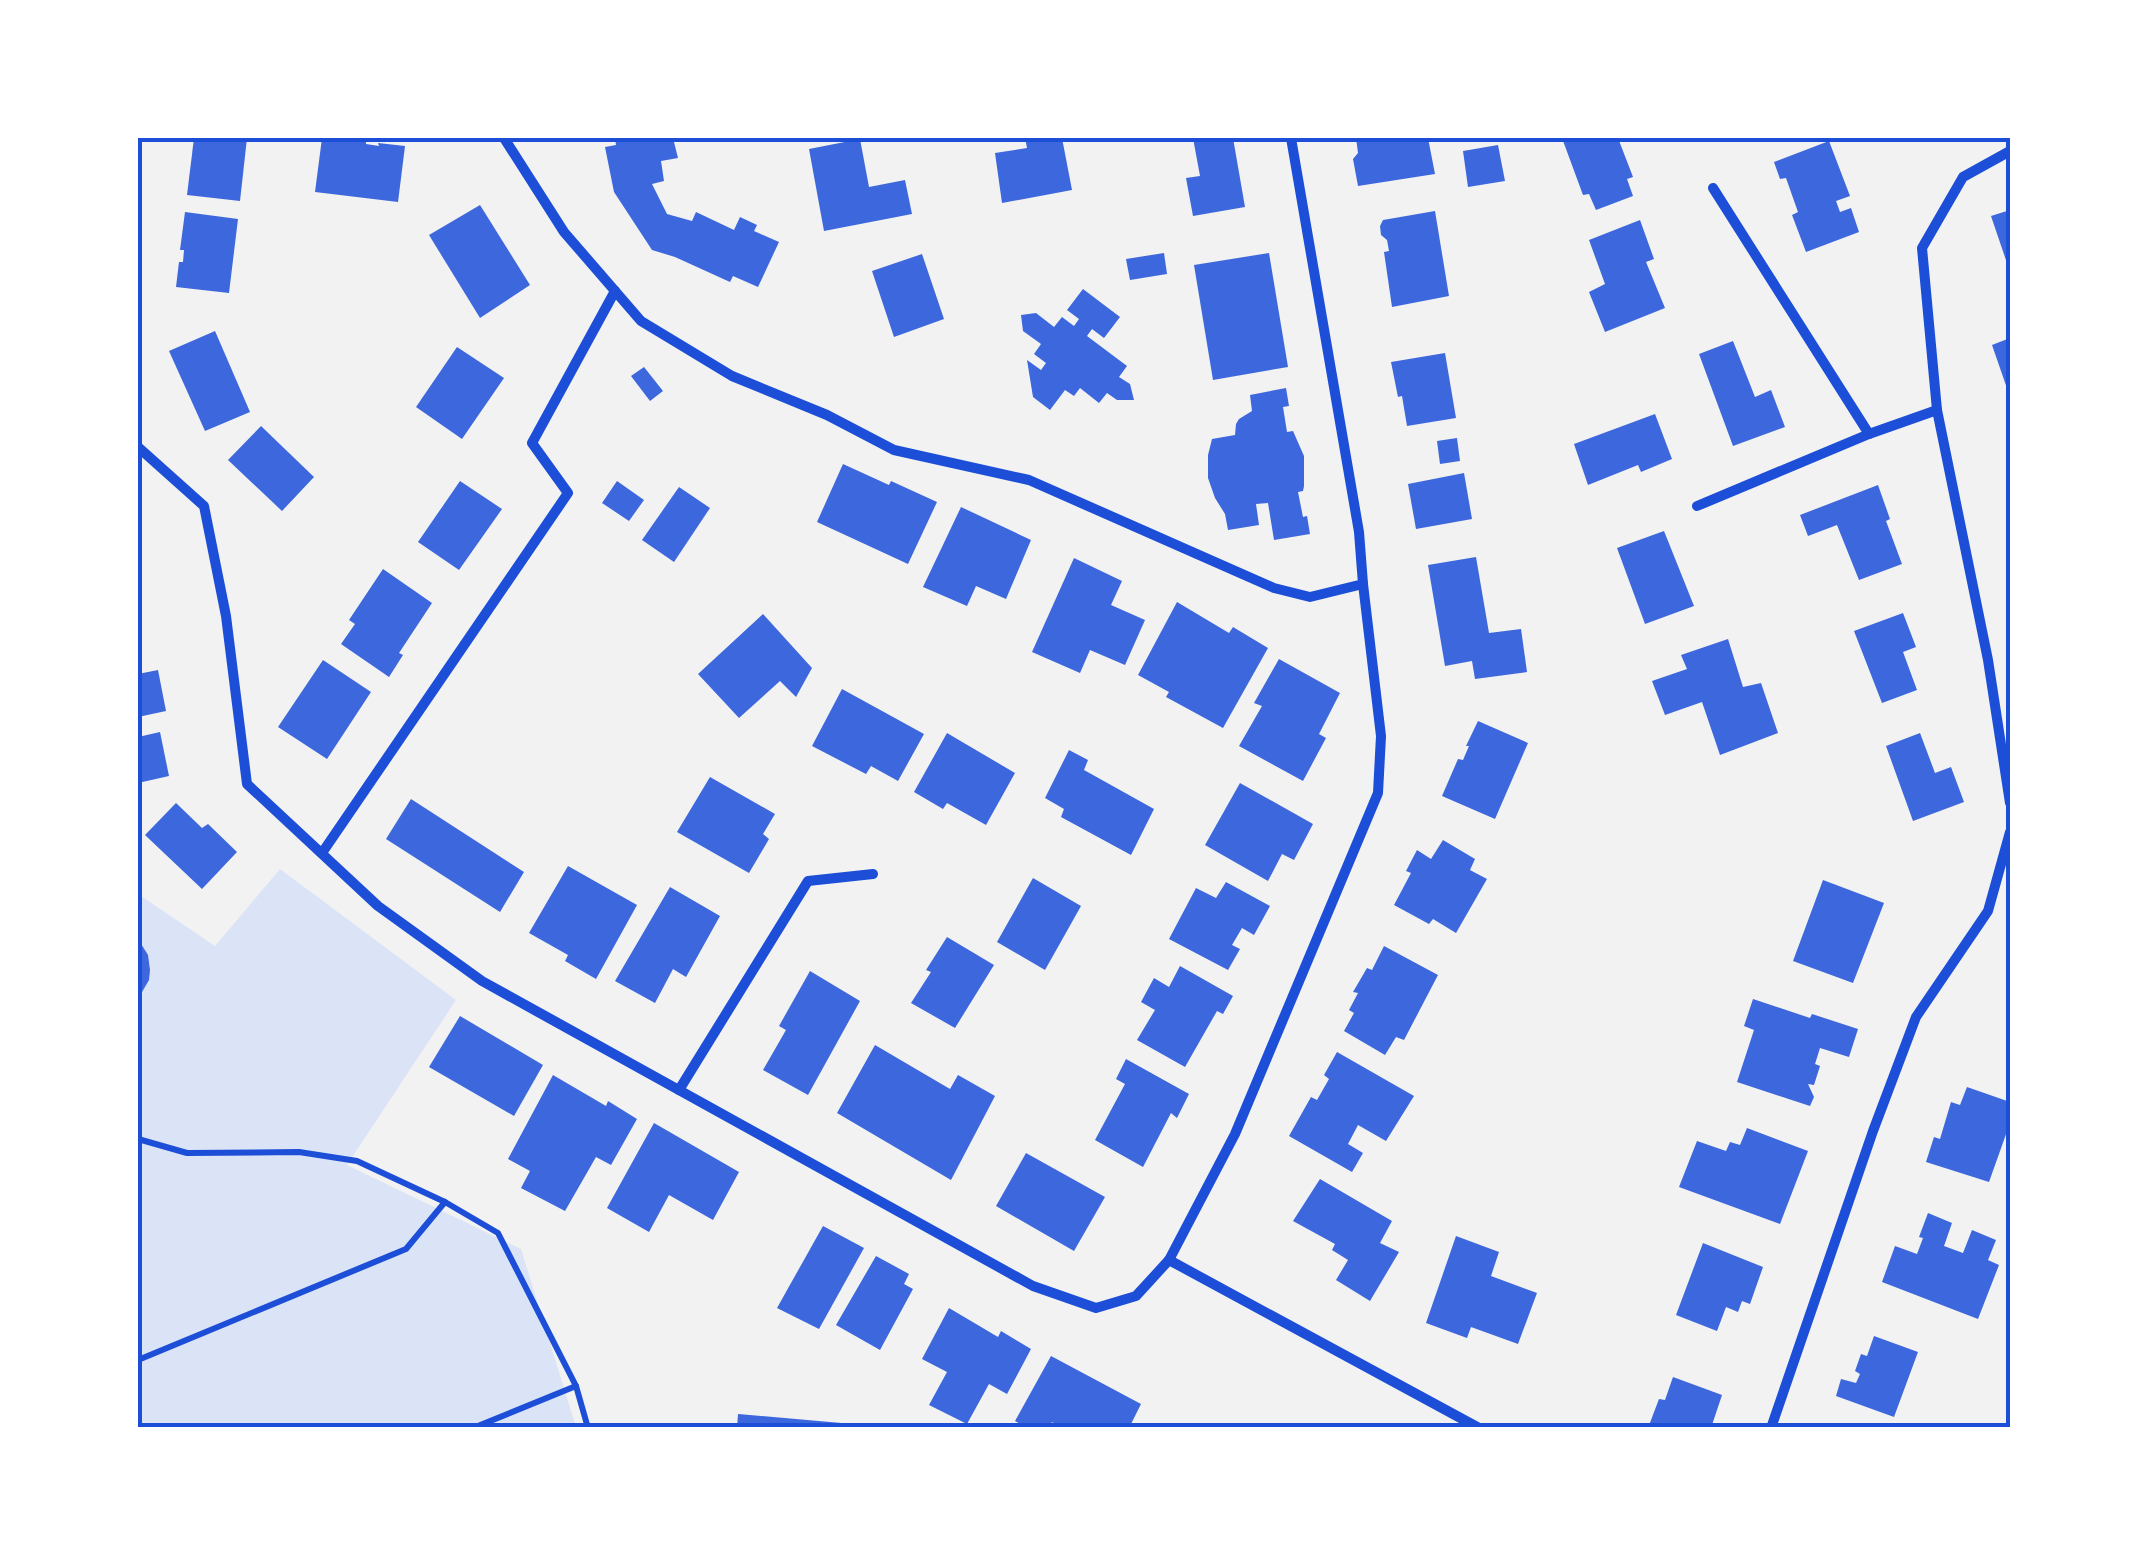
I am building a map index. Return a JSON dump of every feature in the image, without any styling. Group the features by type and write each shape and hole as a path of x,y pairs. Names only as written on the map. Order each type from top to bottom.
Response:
{"street":[{"path":"504,138 564,232 641,321 732,376 827,416 894,450 1029,480 1274,588 1310,597 1363,584"},
{"path":"138,447 204,506 226,616 248,784 378,906 482,981 1033,1286 1096,1308 1136,1296 1169,1260 1235,1134 1378,792 1380,736 1359,532 1291,138"},
{"path":"2010,152 1963,177 1922,248 1937,410 1988,660 2010,803"},
{"path":"1712,188 1869,434"},
{"path":"322,853 568,493 532,444 615,291"},
{"path":"1696,506 1937,410"},
{"path":"1771,1428 1916,1017 1988,911 2010,832"},
{"path":"679,1090 808,881 874,874"},
{"path":"1169,1260 1479,1428"}],"path":[{"path":"138,1140 186,1153 299,1152 357,1161 445,1202 498,1233 576,1386 588,1428"},
{"path":"138,1360 406,1248 445,1202"},
{"path":"476,1426 576,1386"}],"shaded area":[{"path":"280,869 456,1000 347,1165 521,1249 576,1427 138,1427 138,894 215,946"}],"building":[{"path":"194,138 247,138 240,201 187,195"},
{"path":"322,138 405,146 398,202 315,192"},
{"path":"615,138 673,138 678,158 661,161 664,181 652,184 667,214 692,221 696,212 734,230 740,217 757,225 754,231 779,242 758,287 733,276 730,282 652,250 614,192 605,147 616,145"},
{"path":"1025,138 1062,138 1072,190 1002,203 995,153 1027,148"},
{"path":"1193,138 1233,138 1245,207 1193,216 1186,178 1200,176"},
{"path":"1356,138 1428,138 1435,174 1358,186 1353,159 1358,153"},
{"path":"1562,138 1618,138 1633,177 1627,179 1633,196 1596,210 1589,194 1583,195"},
{"path":"860,139 869,187 905,180 912,214 824,231 809,149"},
{"path":"1829,141 1850,196 1836,201 1840,212 1851,208 1859,232 1806,252 1792,215 1798,212 1786,178 1780,179 1774,162"},
{"path":"1498,145 1505,181 1468,187 1463,151"},
{"path":"480,205 530,285 480,318 429,235"},
{"path":"2010,210 2010,272 1991,216"},
{"path":"1435,211 1449,296 1392,307 1384,252 1389,251 1380,226 1383,220"},
{"path":"185,212 238,219 229,293 176,287 179,262 183,262 184,250 180,250"},
{"path":"1640,220 1654,259 1646,262 1665,308 1605,332 1589,292 1605,284 1589,240"},
{"path":"1164,253 1167,274 1130,280 1126,259"},
{"path":"1269,253 1288,367 1213,380 1194,265"},
{"path":"922,254 944,319 894,337 872,271"},
{"path":"1083,289 1120,317 1104,338 1092,329 1087,336 1127,366 1119,377 1130,384 1134,400 1117,400 1107,393 1099,403 1080,388 1074,396 1065,390 1050,410 1033,397 1027,360 1041,370 1046,363 1034,354 1041,344 1023,331 1021,315 1036,313 1054,327 1062,317 1074,326 1079,319 1067,310"},
{"path":"215,331 250,412 205,431 169,351"},
{"path":"2010,338 2010,397 1992,345"},
{"path":"1733,341 1755,397 1771,390 1785,427 1733,446 1699,354"},
{"path":"457,347 504,378 462,439 416,407"},
{"path":"1445,353 1456,418 1407,426 1391,362"},
{"path":"644,367 663,391 650,401 631,376"},
{"path":"1286,388 1289,406 1283,407 1287,432 1293,431 1304,456 1304,486 1298,492 1310,534 1274,540 1268,503 1256,504 1259,525 1228,530 1208,478 1212,439 1235,435 1239,419 1252,411 1250,395"},
{"path":"1655,414 1672,459 1641,472 1638,465 1588,485 1574,444"},
{"path":"261,426 314,477 282,511 228,460"},
{"path":"1457,438 1460,461 1440,464 1437,441"},
{"path":"843,464 937,502 908,564 817,522"},
{"path":"1464,473 1472,519 1416,529 1408,484"},
{"path":"460,481 502,509 459,570 418,542"},
{"path":"617,481 644,500 629,521 602,503"},
{"path":"1878,485 1902,564 1859,580 1837,525 1808,536 1800,515"},
{"path":"679,487 710,508 674,562 642,540"},
{"path":"961,507 1031,540 1006,599 976,586 967,606 923,587"},
{"path":"1664,531 1694,606 1645,624 1617,548"},
{"path":"1476,557 1489,633 1521,629 1527,672 1475,679 1472,661 1445,666 1428,565"},
{"path":"1074,558 1122,581 1111,605 1145,620 1125,665 1090,650 1080,673 1032,652"},
{"path":"383,569 432,603 399,653 403,655 389,677 341,644 355,624 349,620"},
{"path":"1177,602 1229,633 1233,627 1268,648 1223,728 1166,697 1169,692 1138,675"},
{"path":"1903,613 1916,647 1903,652 1917,690 1882,703 1854,631"},
{"path":"763,614 812,668 796,697 780,681 739,718 698,674"},
{"path":"1728,639 1743,687 1761,683 1778,733 1720,755 1702,702 1665,715 1652,681 1687,669 1681,655"},
{"path":"1279,659 1340,693 1319,734 1326,738 1303,781 1239,746 1262,706 1254,703"},
{"path":"323,660 371,692 327,759 278,727"},
{"path":"158,670 166,711 138,717 138,674"},
{"path":"842,689 924,734 898,781 871,766 866,774 812,746"},
{"path":"1478,721 1528,743 1495,819 1442,796 1458,759 1463,760"},
{"path":"160,732 169,776 138,783 138,737"},
{"path":"947,733 1015,773 986,825 947,803 943,809 914,792"},
{"path":"1920,733 1935,773 1951,767 1964,802 1913,821 1886,746"},
{"path":"1069,750 1088,760 1084,770 1154,809 1131,855 1061,817 1064,809 1045,798"},
{"path":"710,777 775,814 763,834 769,839 749,873 677,832"},
{"path":"1240,783 1313,824 1294,860 1282,854 1268,881 1205,845"},
{"path":"411,799 524,872 500,912 386,839"},
{"path":"176,803 202,828 208,824 237,852 202,889 145,835"},
{"path":"1443,840 1475,859 1470,870 1487,879 1456,933 1433,919 1429,924 1394,905 1411,873 1406,871 1417,850 1431,859"},
{"path":"568,866 637,905 596,979 565,961 568,955 529,933"},
{"path":"1033,878 1081,906 1045,970 997,942"},
{"path":"1823,880 1884,903 1853,983 1793,961"},
{"path":"1226,882 1270,906 1254,935 1242,928 1232,945 1240,949 1228,970 1169,939 1196,888 1216,898"},
{"path":"670,887 720,916 686,977 673,969 655,1003 615,981"},
{"path":"947,937 994,965 955,1028 911,1003"},
{"path":"138,939 148,955 150,970 138,999"},
{"path":"1384,946 1438,975 1404,1040 1396,1037 1385,1055 1344,1031 1354,1013 1349,1010 1358,993 1353,992 1367,968 1372,970"},
{"path":"1180,966 1233,996 1223,1014 1217,1011 1185,1067 1137,1040 1155,1010 1141,1002 1154,978 1169,987"},
{"path":"810,971 860,1001 808,1095 763,1070 786,1030 779,1026"},
{"path":"1753,999 1858,1029 1849,1057 1820,1048 1814,1085 1808,1084 1814,1097 1810,1106 1737,1082 1754,1030 1744,1026"},
{"path":"460,1016 543,1065 514,1116 429,1067"},
{"path":"875,1045 950,1089 958,1075 995,1096 951,1180 837,1113"},
{"path":"1337,1052 1414,1096 1386,1141 1358,1125 1348,1144 1363,1153 1352,1172 1289,1136 1311,1097 1317,1100 1329,1079 1324,1075"},
{"path":"1126,1059 1189,1094 1177,1118 1171,1113 1143,1167 1095,1140 1125,1084 1116,1079"},
{"path":"553,1075 637,1119 611,1165 596,1157 565,1211 521,1188 530,1171 508,1159"},
{"path":"1967,1087 2010,1102 2010,1123 1989,1182 1926,1162 1934,1137 1940,1139 1951,1102 1960,1105"},
{"path":"654,1123 739,1172 713,1220 669,1195 649,1232 607,1208"},
{"path":"1747,1128 1808,1151 1780,1224 1679,1187 1697,1141 1726,1151 1730,1142 1740,1145"},
{"path":"1026,1153 1105,1197 1074,1251 996,1206"},
{"path":"1320,1179 1392,1221 1380,1243 1399,1252 1370,1301 1336,1280 1348,1260 1332,1250 1335,1244 1293,1221"},
{"path":"1928,1213 1952,1223 1944,1246 1963,1253 1972,1230 1996,1240 1988,1260 1999,1265 1978,1319 1882,1282 1895,1246 1917,1254"},
{"path":"823,1226 864,1248 819,1329 777,1308"},
{"path":"1456,1236 1499,1252 1491,1276 1537,1293 1518,1344 1471,1327 1467,1338 1426,1323"},
{"path":"1703,1243 1763,1267 1750,1304 1742,1301 1738,1312 1726,1307 1717,1331 1676,1315"},
{"path":"876,1256 909,1274 904,1284 913,1289 880,1350 836,1325"},
{"path":"949,1308 998,1337 1001,1331 1031,1349 1007,1394 989,1384 967,1424 929,1405 947,1372 922,1359"},
{"path":"1874,1336 1918,1352 1894,1417 1836,1396 1841,1379 1856,1383 1860,1374 1855,1371 1861,1354 1867,1356"},
{"path":"1051,1356 1141,1404 1129,1428 1061,1428 1052,1422 1049,1428 1027,1428 1015,1421"},
{"path":"1673,1377 1722,1395 1711,1428 1648,1428"},
{"path":"738,1414 864,1425 864,1428 737,1428"}]}
